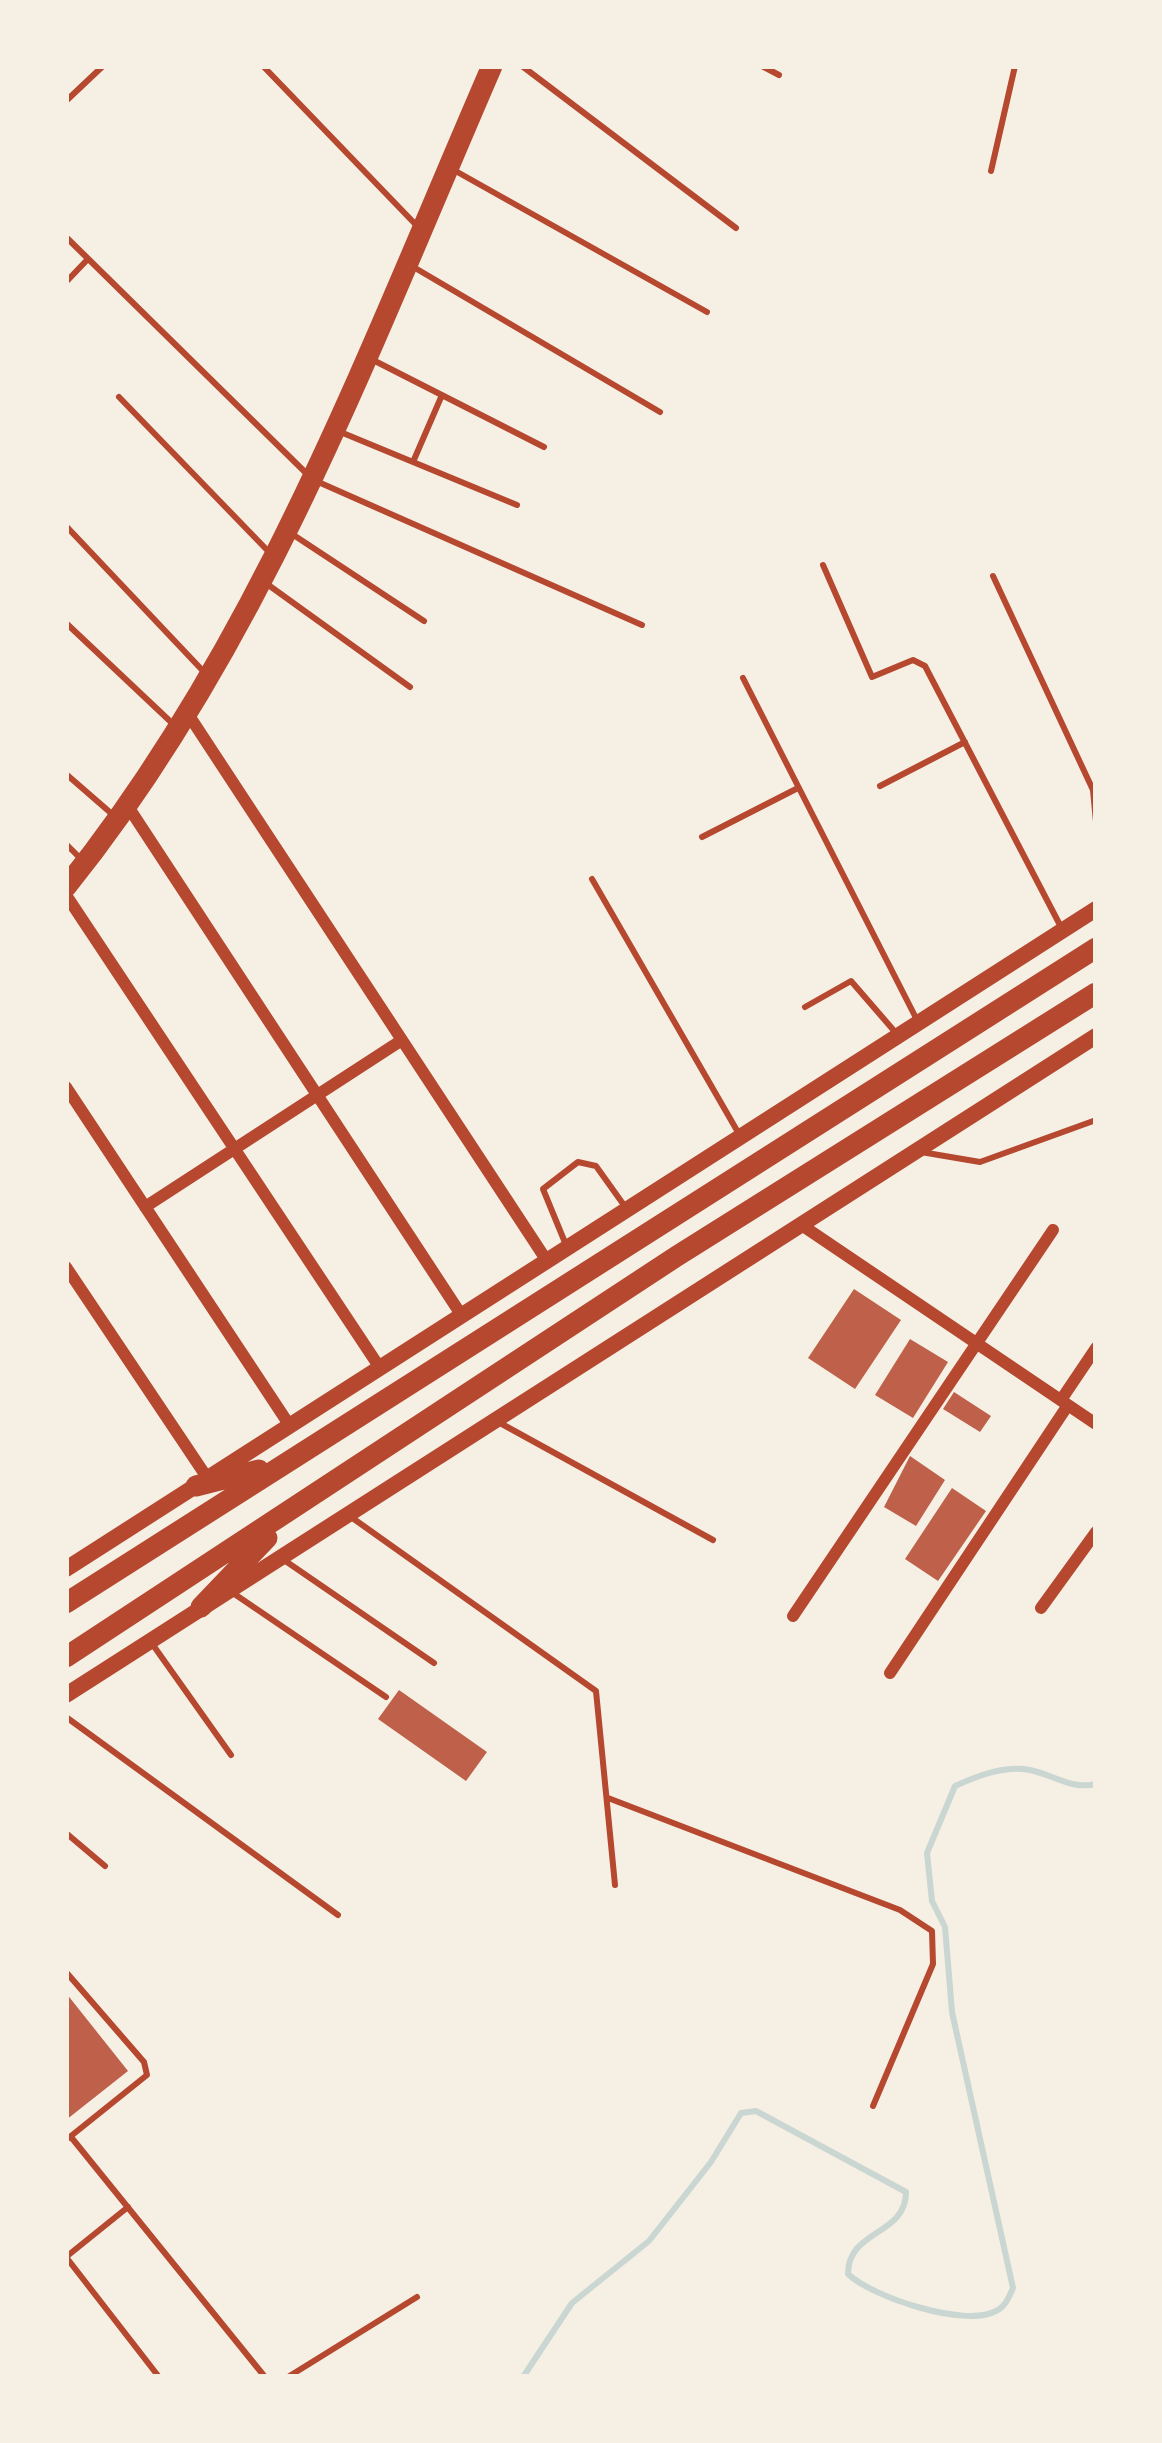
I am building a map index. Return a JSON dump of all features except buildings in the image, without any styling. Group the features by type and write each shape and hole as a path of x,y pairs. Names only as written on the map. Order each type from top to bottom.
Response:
{"main road":[{"path":"66,891 124,814 183,722 288,532 492,66"},
{"path":"66,1603 1096,948"},
{"path":"66,1657 697,1244 1096,993"},
{"path":"202,1482 280,1465"},
{"path":"201,1607 297,1508"}],"street":[{"path":"183,722 547,1261"},
{"path":"124,814 461,1316"},
{"path":"66,891 380,1368"},
{"path":"66,1569 1096,909"},
{"path":"66,1696 1096,1036"},
{"path":"145,1207 402,1040"},
{"path":"66,1087 290,1426"},
{"path":"803,1226 1096,1424"},
{"path":"793,1616 1053,1230"},
{"path":"66,1268 202,1482"},
{"path":"890,1673 1096,1348"},
{"path":"1041,1608 1096,1532"}],"lane":[{"path":"66,101 103,66"},
{"path":"263,66 421,231"},
{"path":"522,66 736,228"},
{"path":"762,66 778,75"},
{"path":"991,171 1015,66"},
{"path":"448,167 707,312"},
{"path":"66,237 313,480 642,625"},
{"path":"66,282 87,260"},
{"path":"406,263 661,412"},
{"path":"366,356 544,447"},
{"path":"413,462 442,395"},
{"path":"119,397 274,557"},
{"path":"335,429 517,505"},
{"path":"66,526 208,677"},
{"path":"288,532 424,621"},
{"path":"823,565 868,672 879,676 920,660 1063,930"},
{"path":"993,576 1093,790 1096,822"},
{"path":"262,580 410,687"},
{"path":"66,623 183,722"},
{"path":"743,678 919,1023"},
{"path":"880,786 965,742"},
{"path":"66,774 124,814"},
{"path":"702,837 798,788"},
{"path":"66,844 85,863"},
{"path":"592,879 741,1137"},
{"path":"805,1007 851,981 898,1036"},
{"path":"918,1151 980,1162 1096,1120"},
{"path":"566,1245 543,1189 578,1162 596,1166 626,1208"},
{"path":"498,1421 713,1540"},
{"path":"348,1515 584,1678 600,1707 615,1885"},
{"path":"280,1557 434,1663"},
{"path":"228,1590 386,1697"},
{"path":"150,1641 231,1755"},
{"path":"66,1717 338,1915"},
{"path":"608,1798 900,1910 932,1931 933,1964 873,2106"},
{"path":"66,1833 105,1865"},
{"path":"66,1972 144,2062 147,2075 69,2139 265,2377"},
{"path":"128,2207 66,2257 159,2377"},
{"path":"288,2377 417,2297"}],"waterway":[{"path":"523,2377 572,2303 649,2241 711,2162 741,2113 756,2111 906,2192 897,2217 850,2259 848,2274 860,2283 942,2313 982,2315 1002,2307 1013,2288 952,2012 945,1927 932,1901 927,1853 955,1786 964,1782 991,1772 1021,1769 1071,1784 1096,1784"}]}
